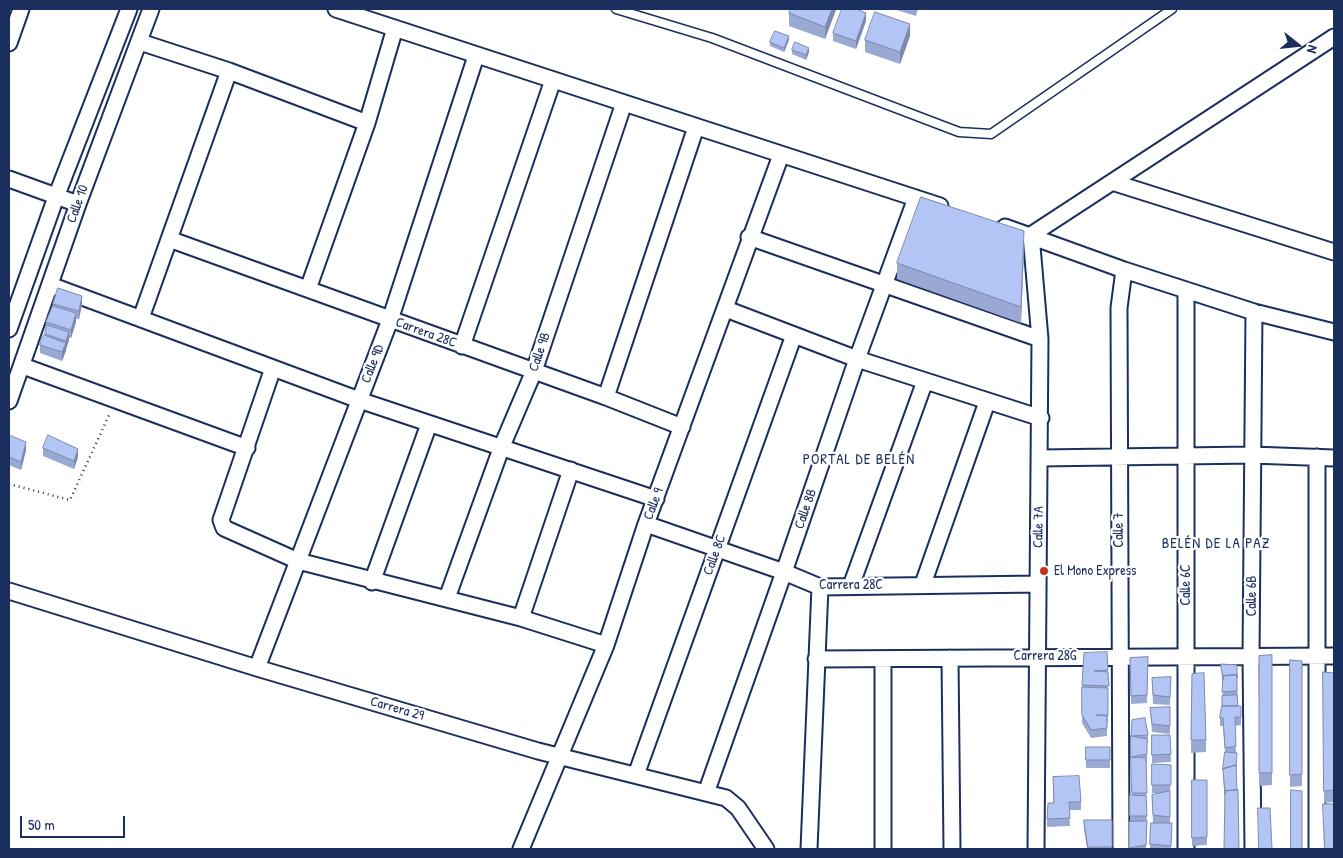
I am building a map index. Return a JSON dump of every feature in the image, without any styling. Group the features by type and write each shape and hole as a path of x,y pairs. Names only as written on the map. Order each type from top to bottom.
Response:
{"street":[{"path":"9,43 21,9"},
{"name":"Calle 10","path":"9,330 56,197 129,9"},
{"name":"Calle 10","path":"9,401 78,204 151,9"},
{"path":"336,9 780,155 952,209"},
{"path":"308,289 367,123 395,28"},
{"path":"1031,235 1334,37"},
{"path":"140,42 229,71 367,123"},
{"name":"Calle 9D","path":"257,668 390,320 476,56"},
{"path":"141,318 229,71"},
{"path":"462,346 553,80"},
{"name":"Calle 9B","path":"448,598 502,446 534,371 624,103"},
{"path":"606,397 696,127"},
{"name":"Calle 9","path":"521,849 606,644 646,524 726,309 749,237 780,155"},
{"path":"9,179 78,204"},
{"path":"1112,182 1334,252"},
{"name":"Calle 8B","path":"706,793 857,359 916,198"},
{"path":"987,221 1031,235 1124,270 1254,312 1334,332"},
{"name":"Calle 7A","path":"1031,235 1040,339 1041,418 1037,584 1036,849"},
{"path":"749,237 1040,339"},
{"name":"Carrera 28C","path":"169,239 606,397 682,427"},
{"name":"Calle 7","path":"1121,849 1118,456 1119,308 1124,270"},
{"path":"50,285 359,400 502,446 656,499"},
{"name":"Calle 6C","path":"1186,290 1186,849"},
{"path":"726,309 857,359 1041,418"},
{"name":"Calle 6B","path":"1253,849 1251,656 1254,312"},
{"name":"Calle 8C","path":"636,775 794,335"},
{"path":"22,366 247,448"},
{"path":"273,368 221,520 224,528 298,561 372,582 448,598 606,644"},
{"path":"851,586 925,381"},
{"path":"923,584 987,402"},
{"path":"372,582 429,424"},
{"path":"1040,458 1252,455 1334,458"},
{"path":"1317,458 1317,849"},
{"path":"521,618 571,470"},
{"name":"Carrera 28C","path":"646,524 784,572 820,588 923,584 1037,584"},
{"path":"809,849 820,588"},
{"name":"Carrera 29","path":"9,591 257,668 558,756 726,798 738,808 766,849"},
{"name":"Carrera 28G","path":"816,659 883,660 1186,655 1334,656"},
{"path":"950,658 952,849"},
{"path":"883,660 883,849"}],"lane":[{"path":"616,9 712,38 959,132 991,134 1172,9"}],"path":[{"path":"9,484 70,500 116,400"}],"building":[{"path":"791,9 832,9 825,27 789,13"},
{"path":"842,9 856,9 866,13 856,41 833,33"},
{"path":"875,12 910,24 900,52 865,40"},
{"path":"775,31 789,36 784,48 770,42"},
{"path":"795,42 809,48 806,55 792,50"},
{"path":"921,197 1024,231 1021,307 897,263"},
{"path":"58,288 82,296 79,311 53,304"},
{"path":"53,306 76,313 71,330 46,322"},
{"path":"47,325 69,332 66,341 45,334"},
{"path":"44,335 66,343 62,352 40,345"},
{"path":"9,435 26,442 21,462 9,457"},
{"path":"48,435 78,449 74,461 43,448"},
{"path":"1107,652 1108,670 1094,671 1108,672 1109,686 1082,685 1084,653"},
{"path":"1272,655 1272,773 1259,773 1259,656"},
{"path":"1148,657 1147,695 1131,696 1130,658"},
{"path":"1290,660 1302,661 1302,774 1290,775"},
{"path":"1221,664 1237,665 1237,675 1223,676 1223,679"},
{"path":"1323,672 1334,673 1334,790 1324,791"},
{"path":"1204,673 1206,740 1191,740 1192,674"},
{"path":"1237,675 1237,691 1222,692 1223,676"},
{"path":"1171,677 1170,697 1153,695 1152,678"},
{"path":"1082,687 1108,688 1108,715 1096,715 1107,716 1107,728 1091,730 1082,715"},
{"path":"1237,695 1238,706 1222,706 1222,696"},
{"path":"1222,706 1241,706 1241,717 1235,717 1236,746 1225,748 1223,718 1220,718"},
{"path":"1170,707 1170,726 1152,724 1150,708"},
{"path":"1145,718 1148,735 1131,736 1132,720"},
{"path":"1152,735 1170,735 1171,754 1152,755"},
{"path":"1131,736 1147,739 1147,754 1131,757"},
{"path":"1086,747 1110,747 1110,760 1086,760"},
{"path":"1225,752 1237,753 1236,767 1236,765 1223,769"},
{"path":"1131,757 1146,758 1147,793 1132,793"},
{"path":"1152,764 1171,765 1171,785 1152,785"},
{"path":"1236,765 1237,790 1225,791 1225,794 1223,769"},
{"path":"1079,776 1081,802 1069,802 1070,818 1047,819 1048,803 1054,803 1053,777"},
{"path":"1192,780 1207,780 1207,837 1192,838"},
{"path":"1238,790 1239,849 1224,849 1225,791"},
{"path":"1291,790 1302,791 1302,849 1291,849"},
{"path":"1170,791 1170,817 1153,815 1152,795"},
{"path":"1130,795 1146,796 1147,816 1130,816"},
{"path":"1323,804 1334,804 1334,849 1325,849"},
{"path":"1258,808 1270,808 1272,849 1259,849"},
{"path":"1084,820 1112,820 1112,847 1088,847"},
{"path":"1147,821 1146,845 1129,848 1129,822"},
{"path":"1151,823 1172,823 1171,846 1150,844"}],"place":[{"name":"El Mono Express","path":"1044,571"}],"district":[{"name":"PORTAL DE BELÉN","path":"859,460"},
{"name":"BELÉN DE LA PAZ","path":"1216,544"}]}
